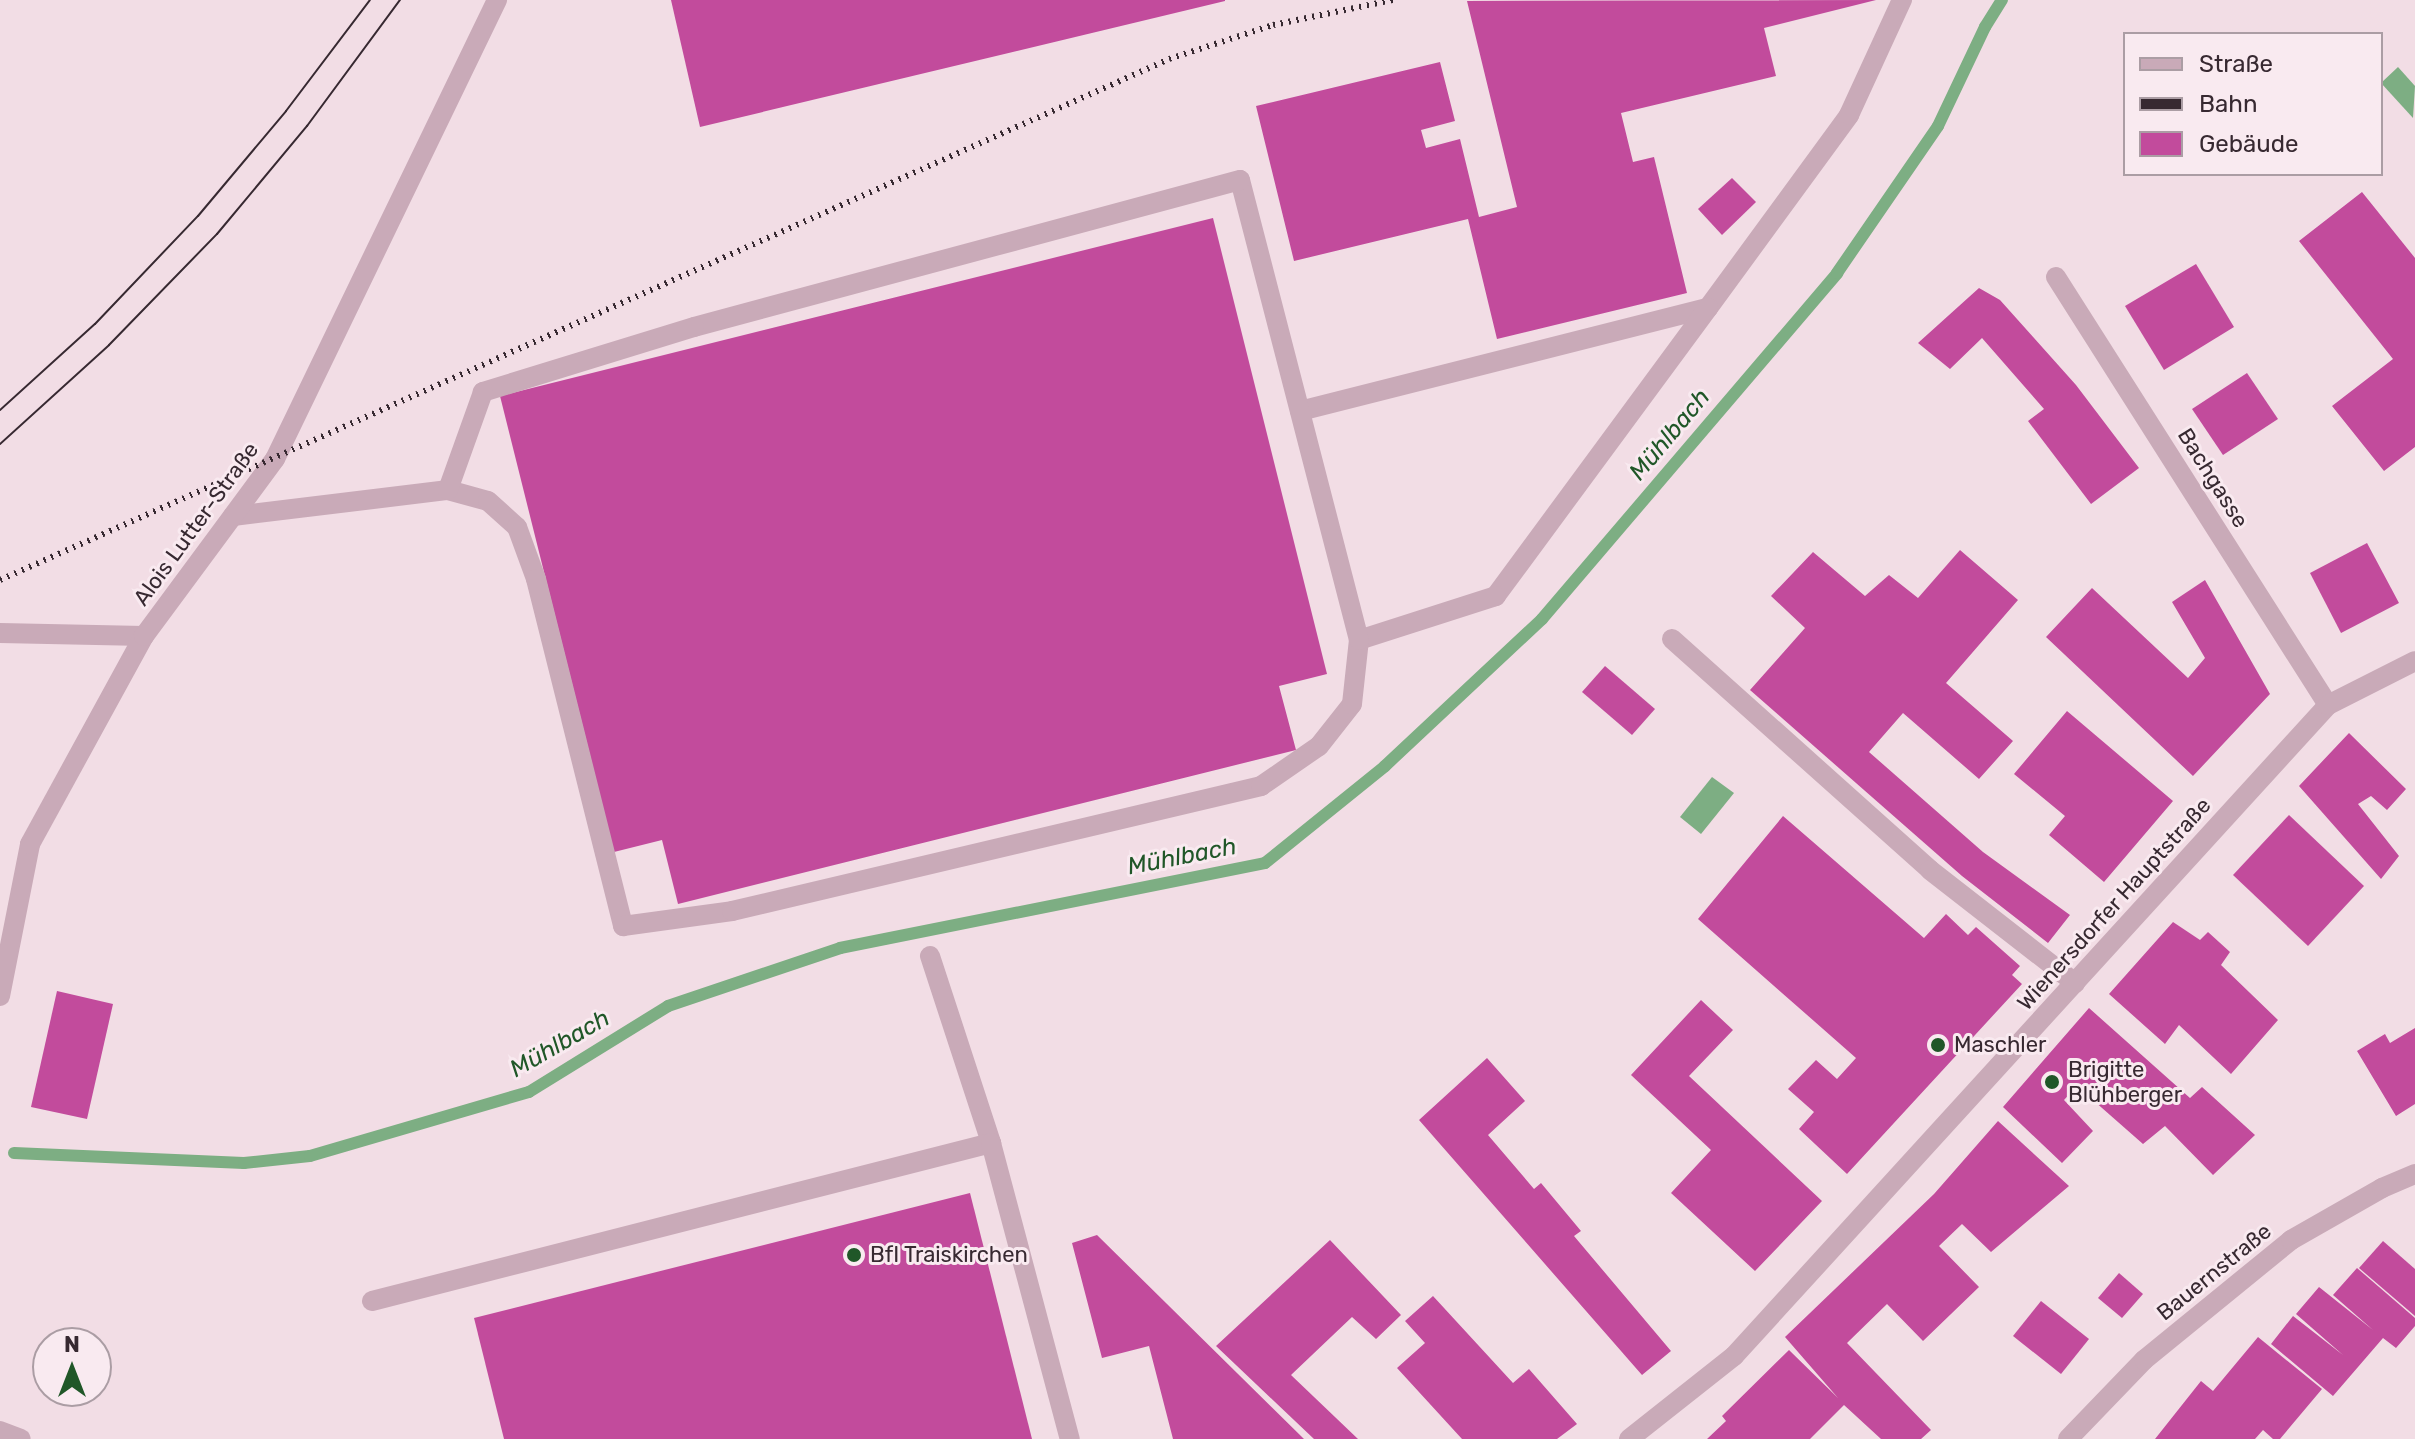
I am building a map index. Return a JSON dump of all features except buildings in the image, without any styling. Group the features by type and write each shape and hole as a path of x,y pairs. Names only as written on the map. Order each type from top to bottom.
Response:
{"street":[{"name":"Alois Lutter-Straße","path":"0,996 30,844 144,636 275,459 497,0"},
{"path":"1359,640 1496,596 1849,115 1902,0"},
{"path":"233,516 448,490 488,501 517,527 536,579 623,926 747,908 1261,786 1319,746 1352,704 1359,640 1240,180 694,327 483,392 448,490"},
{"name":"Bachgasse","path":"2056,277 2328,705"},
{"path":"1300,411 1708,308"},
{"path":"0,633 144,636"},
{"path":"1672,639 1930,870 2075,983"},
{"name":"Wienersdorfer Hauptstraße","path":"1629,1439 1734,1356 2328,705 2415,661"},
{"path":"930,956 991,1143 1070,1439"},
{"path":"372,1301 991,1143"},
{"name":"Bauernstraße","path":"2074,1437 2144,1360 2291,1240 2382,1188 2415,1174"},
{"path":"0,1431 21,1439"}],"shaded area":[{"path":"2398,67 2415,86 2413,118 2383,85 2383,81"},
{"path":"1712,777 1734,793 1701,834 1680,817"}],"waterway":[{"name":"Mühlbach","path":"14,1153 244,1163 310,1156 529,1092 668,1006 840,948 1265,863 1385,766 1542,619 1837,273 1938,126 1985,27 2002,0"}],"tram line":[{"path":"0,410 95,324 198,216 286,111 370,0"},
{"path":"0,444 109,345 217,234 307,126 400,0"}],"railway":[{"path":"0,580 1169,59 1273,25 1393,0"}],"place":[{"name":"Maschler","path":"1938,1045"},
{"name":"Brigitte Blühberger","path":"2052,1082"},
{"name":"BfI Traiskirchen","path":"854,1255"}]}
